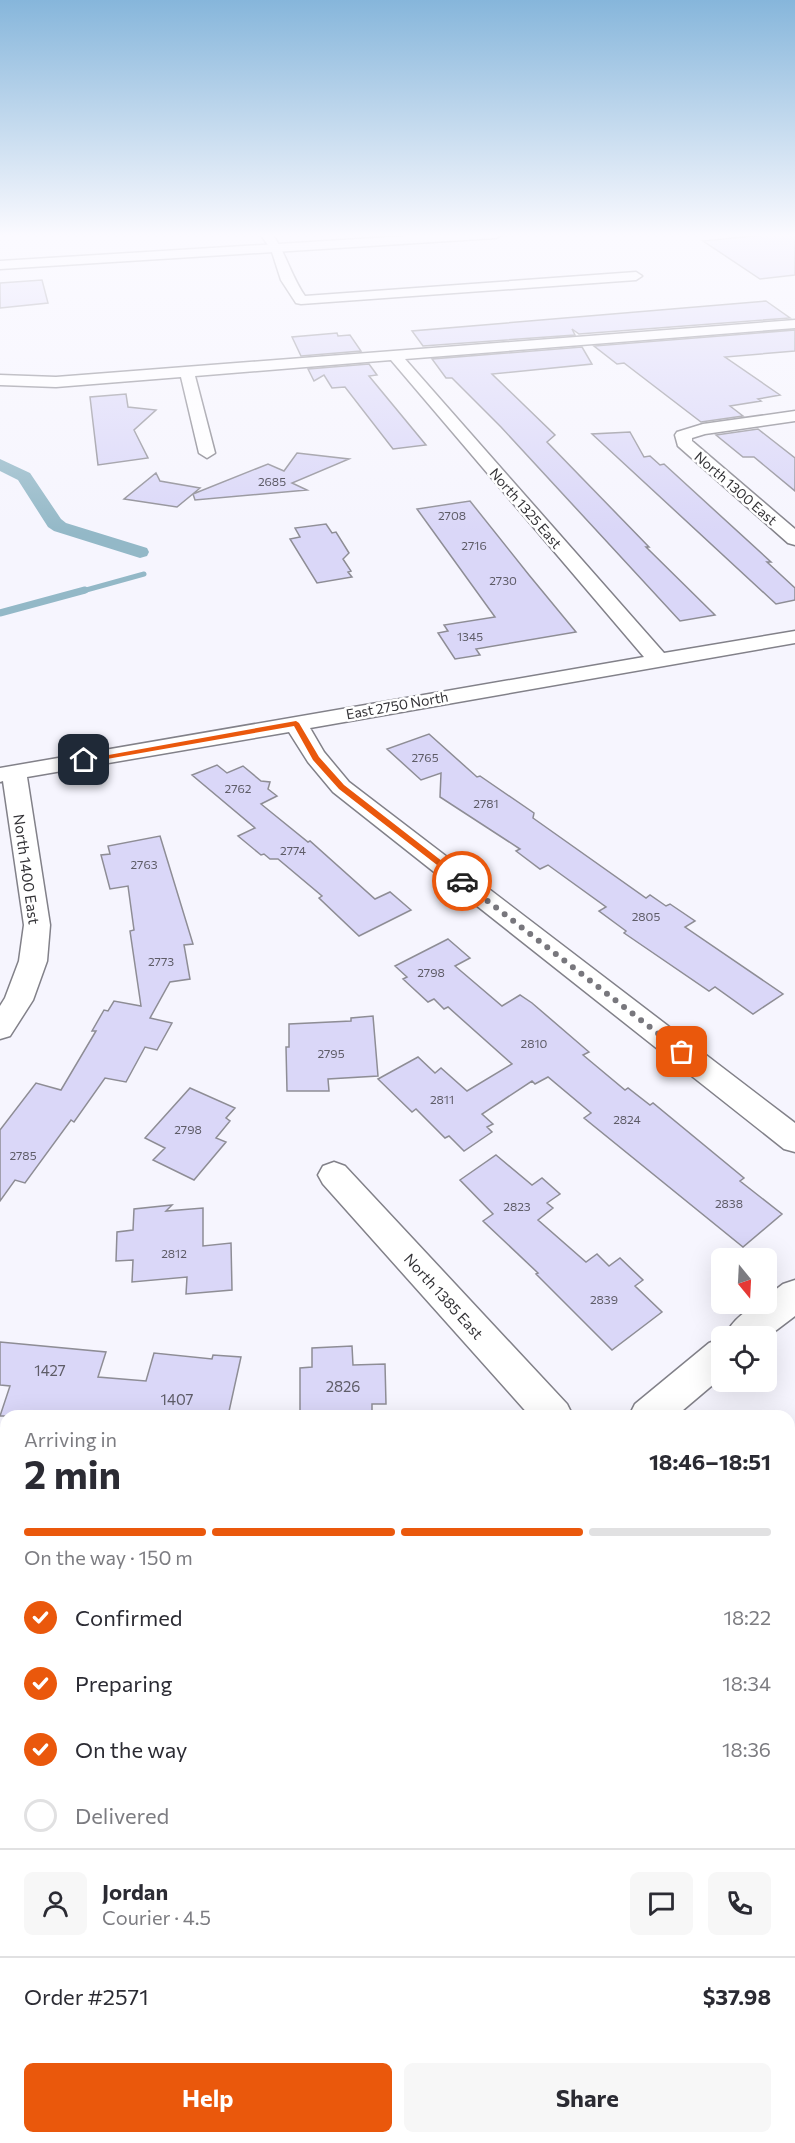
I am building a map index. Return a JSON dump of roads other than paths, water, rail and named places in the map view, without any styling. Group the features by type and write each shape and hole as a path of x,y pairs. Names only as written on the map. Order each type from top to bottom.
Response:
{"street":[{"path":"0,380 56,382 670,334"},
{"name":"North 1325 East","path":"395,356 658,660"},
{"path":"187,372 207,453"},
{"name":"North 1300 East","path":"795,416 703,429 683,435 684,443 795,539"},
{"name":"East 2750 North","path":"7,774 795,637"},
{"path":"296,723 313,755 342,787 795,1140"},
{"name":"North 1400 East","path":"0,1029 20,1000 33,961 37,925 7,774"},
{"name":"North 1385 East","path":"334,1175 549,1410"},
{"path":"755,1326 795,1295"},
{"path":"655,1410 711,1363"}],"waterway":[{"path":"0,464 24,477 54,523 60,527 140,552"},
{"path":"79,592 144,574"},
{"path":"0,613 85,590"}]}
